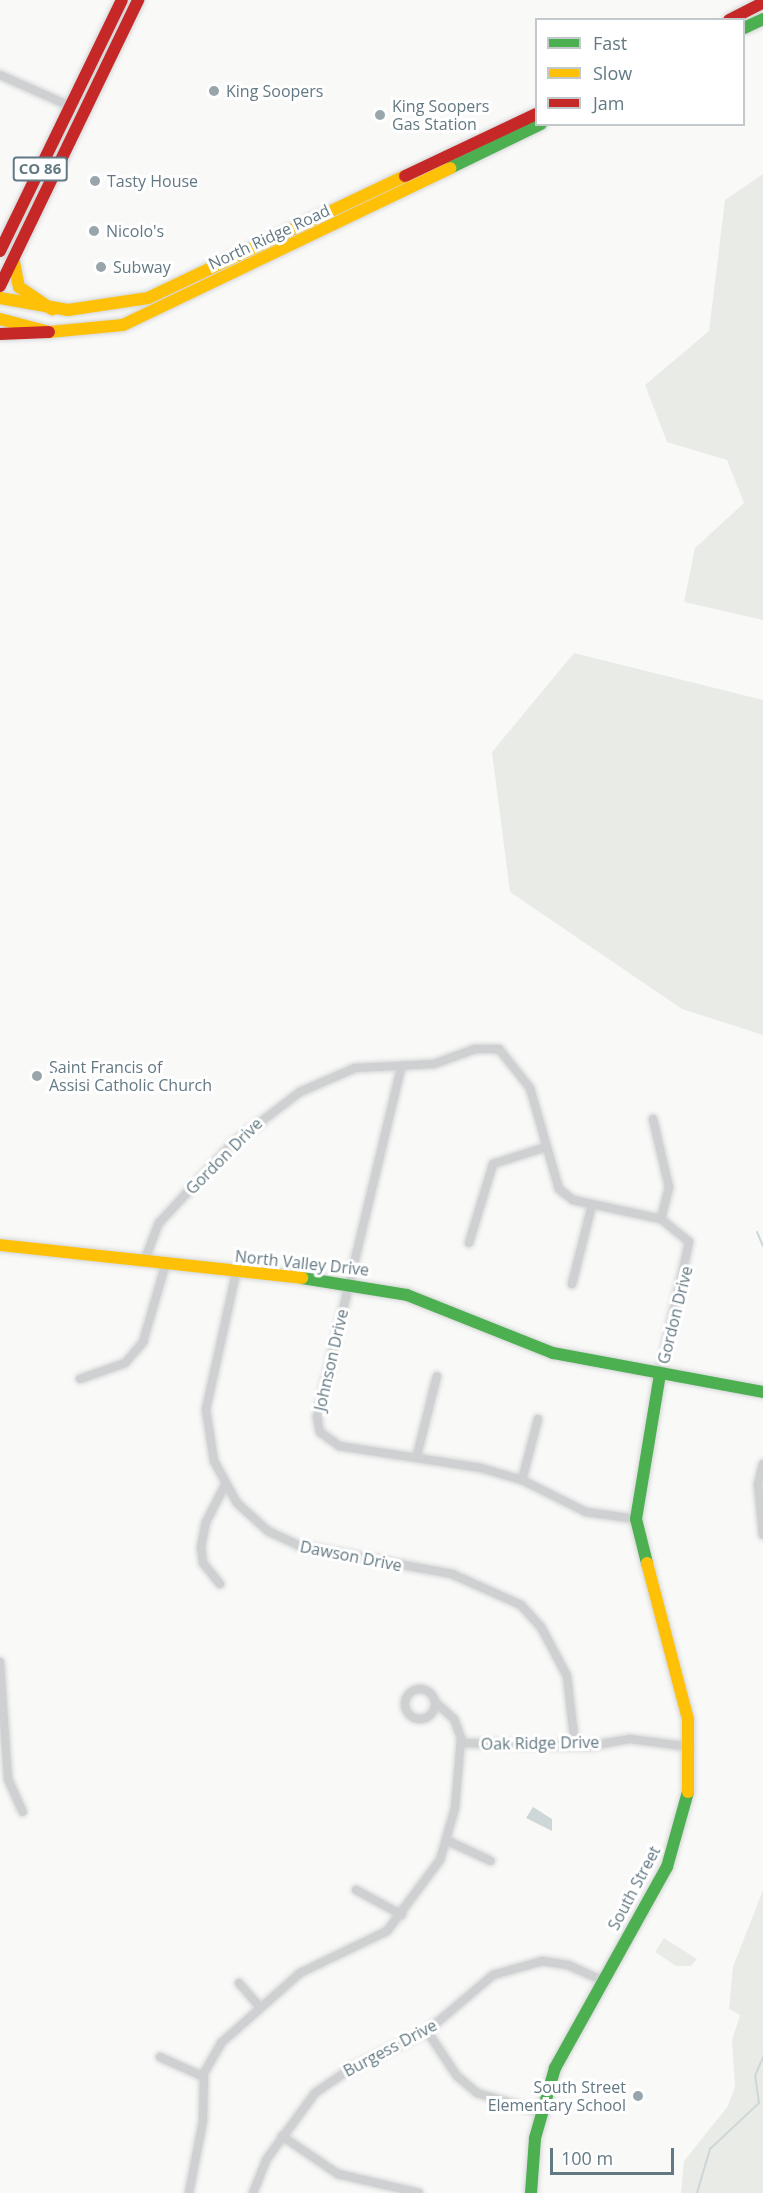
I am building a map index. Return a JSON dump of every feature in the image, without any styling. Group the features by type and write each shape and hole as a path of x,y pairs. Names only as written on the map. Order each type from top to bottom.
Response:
{"main road":[{"name":"CO 86","path":"0,243 10,232 122,0"},
{"name":"CO 86","path":"0,286 138,0"},
{"path":"733,18 763,3"},
{"path":"745,28 763,19"},
{"name":"North Ridge Road","path":"0,298 52,309 103,308 161,292 535,115"},
{"name":"North Ridge Road","path":"0,319 48,332 90,332 146,316 537,126"},
{"path":"0,251 10,232"},
{"path":"21,241 14,280 52,309"},
{"path":"0,334 48,332"},
{"name":"North Valley Drive","path":"0,1245 145,1259 236,1273 350,1282 408,1295 544,1350 763,1392"},
{"name":"South Street","path":"531,2193 541,2112 561,2054 672,1857 688,1798 690,1747 683,1698 643,1561 636,1519 660,1374"}],"street":[{"path":"0,75 70,106"},
{"name":"Gordon Drive","path":"145,1259 159,1223 259,1119 339,1074 375,1066 401,1068 434,1064 475,1049 499,1049 530,1088 559,1189 592,1205 661,1219 685,1233 690,1258 660,1374"},
{"name":"Johnson Drive","path":"401,1068 317,1417 320,1432 339,1446 417,1455 522,1479 586,1512 636,1519"},
{"path":"653,1119 669,1187 661,1219"},
{"path":"469,1243 493,1164 546,1147"},
{"path":"572,1284 592,1205"},
{"path":"80,1379 125,1363 143,1342 166,1263"},
{"name":"Dawson Drive","path":"236,1273 206,1410 212,1454 225,1485 252,1518 293,1544 373,1563 452,1574 521,1605 541,1627 567,1676 575,1745"},
{"path":"417,1455 437,1376"},
{"path":"522,1479 538,1419"},
{"path":"763,1464 758,1484 763,1535"},
{"path":"220,1584 203,1563 201,1547 206,1522 225,1485"},
{"path":"0,1662 8,1779 23,1812"},
{"path":"435,1702 454,1719 461,1743"},
{"name":"Oak Ridge Drive","path":"189,2193 203,2121 204,2077 221,2043 258,2005 324,1959 382,1935 402,1915 448,1841 461,1743 575,1745 630,1739 690,1747"},
{"path":"448,1841 491,1861"},
{"path":"356,1890 402,1915"},
{"name":"Burgess Drive","path":"253,2193 282,2136 329,2082 427,2031 487,1979 518,1965 559,1963 602,1980"},
{"path":"239,1983 258,2005"},
{"path":"427,2031 457,2076 477,2093 541,2112"},
{"path":"160,2058 204,2077"},
{"path":"282,2136 338,2174 419,2193"}],"shaded area":[{"path":"763,174 763,620 684,602 695,548 744,503 727,460 667,442 645,385 709,331 725,200"},
{"path":"574,653 763,700 763,1035 682,1009 510,892 492,752"},
{"path":"533,1807 552,1819 552,1831 526,1818"},
{"path":"763,1890 763,2193 681,2193 684,2161 728,2106 735,2087 732,2040 740,2015 729,2009 733,1967"},
{"path":"664,1938 697,1959 691,1966 676,1966 655,1952"}],"waterway":[{"path":"757,1232 763,1246"},
{"path":"697,2193 710,2149 759,2103 755,2076 763,2057"}],"traffic: fast":[{"path":"745,28 763,19"},
{"path":"450,168 537,126"},
{"path":"302,1278 407,1295 553,1353 763,1392"},
{"path":"647,1563 636,1519 660,1374"},
{"path":"531,2193 535,2138 555,2068 667,1867 688,1792"}],"traffic: slow":[{"path":"0,319 49,332 123,325 450,168"},
{"path":"0,298 68,310 148,298 405,176"},
{"path":"14,262 19,287 52,309"},
{"path":"0,1245 302,1278"},
{"path":"647,1563 688,1719 688,1792"}],"traffic: jam":[{"path":"0,251 122,0"},
{"path":"0,286 138,0"},
{"path":"733,18 763,3"},
{"path":"405,176 535,114"},
{"path":"0,334 49,332"}],"place":[{"name":"King Soopers","path":"214,91"},
{"name":"King Soopers Gas Station","path":"380,115"},
{"name":"Tasty House","path":"95,181"},
{"name":"Nicolo's","path":"94,231"},
{"name":"Subway","path":"101,267"},
{"name":"Saint Francis of Assisi Catholic Church","path":"37,1076"},
{"name":"South Street Elementary School","path":"638,2096"}]}
